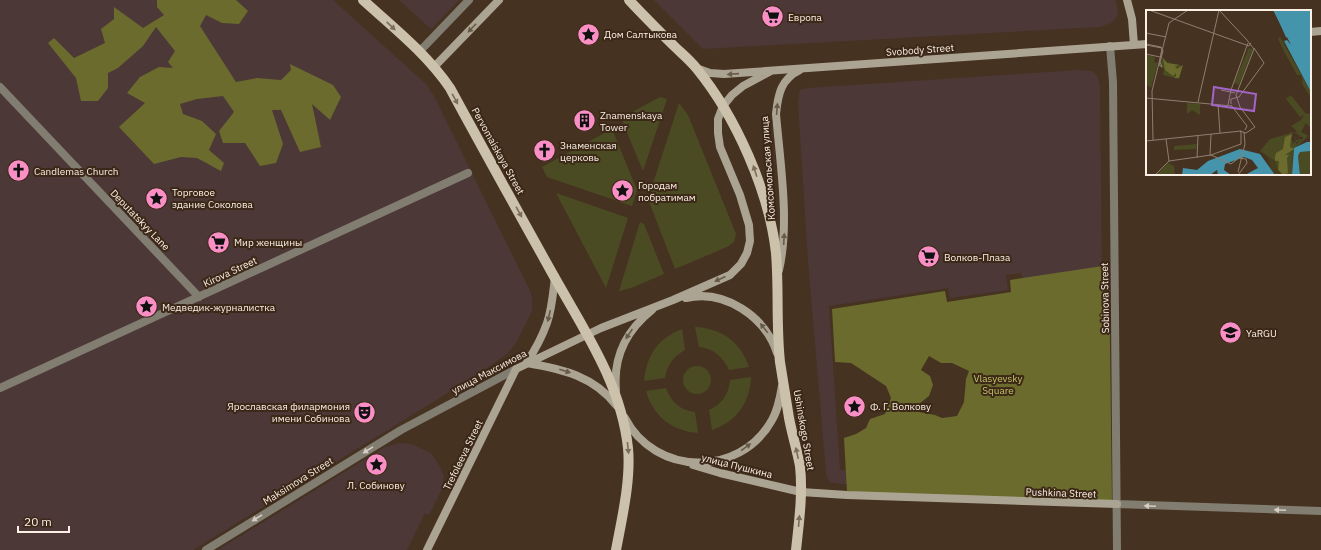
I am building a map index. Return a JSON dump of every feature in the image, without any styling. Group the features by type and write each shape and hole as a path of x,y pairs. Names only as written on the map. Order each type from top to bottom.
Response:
{"main road":[{"name":"Pervomaiskaya Street","path":"363,0 420,52 450,88 587,334 606,371 620,410"},
{"name":"Комсомольская улица","path":"629,0 696,68 722,106 753,165 771,226 776,252 778,337 781,363"},
{"name":"Ushinskogo Street","path":"781,363 789,418 800,466 801,492 796,550"},
{"path":"616,550 629,464 626,433 620,410"}],"street":[{"path":"420,52 469,0"},
{"path":"434,67 499,0"},
{"path":"1127,0 1132,19 1134,45"},
{"path":"1311,32 1321,31"},
{"name":"Svobody Street","path":"696,68 710,73 724,74 1146,44"},
{"name":"Sobinova Street","path":"1110,46 1113,90 1117,550"},
{"name":"Комсомольская улица","path":"777,277 783,255 784,226 776,114 778,99 781,88 786,79 805,68"},
{"path":"673,300 730,275 741,264 747,253 750,241 749,225 740,195 720,147 718,119 722,106 732,95 743,86 771,71"},
{"name":"Deputatskyy Lane","path":"0,87 199,297"},
{"name":"Kirova Street","path":"0,388 468,173"},
{"path":"555,278 547,323 538,344 527,363 553,367 584,378 598,386 610,396 629,426 640,439 653,450 669,458 688,463 708,463 727,458 745,449 760,436 772,420 779,402 782,383 781,363 774,344 766,330 754,317 740,307 724,300 707,297 690,297 673,300"},
{"name":"улица Максимова","path":"401,430 527,363 587,334 673,300"},
{"path":"620,410 616,395 615,381 616,366 620,352 626,338 635,326 656,306"},
{"name":"Trefoleeva Street","path":"427,550 516,369"},
{"name":"Maksimova Street","path":"206,550 401,430"},
{"name":"улица Пушкина","path":"669,458 720,473 801,492"},
{"name":"Pushkina Street","path":"801,492 847,495 1321,511"}],"shaded area":[{"path":"0,0 333,0 426,84 434,96 531,293 532,311 516,343 508,353 480,373 193,550 0,550"},
{"path":"399,0 459,0 431,29"},
{"path":"654,0 1116,0 1118,13 1116,18 1111,23 1099,27 703,49"},
{"path":"1079,70 1091,71 1095,73 1098,78 1100,88 1104,473 1087,492 841,484 830,482 827,478 808,261 798,102 800,90 808,88","holes":["1021,273 1090,478 840,470 829,306 948,288 950,298 1008,290 1006,275"]},
{"path":"660,97 667,99 643,171 621,118"},
{"path":"679,103 688,115 736,234 734,242 727,247 675,269 648,199"},
{"path":"610,124 637,190 632,206 547,177 542,167 610,130 608,125"},
{"path":"556,193 628,218 606,288"},
{"path":"640,222 644,224 664,274 631,288 619,291"},
{"path":"695,327 713,330 729,338 741,350 749,367 729,370 721,357 709,349 699,347"},
{"path":"682,329 685,350 672,361 667,369 665,378 644,381 648,363 655,349 666,338"},
{"path":"697,366 707,370 711,380 707,390 697,394 687,390 683,380 687,370"},
{"path":"751,377 745,403 735,417 712,430 709,410 718,405 724,398 728,390 730,380"},
{"path":"666,388 673,401 685,409 695,412 698,433 689,432 672,425 665,421 653,408 646,391"},
{"path":"400,443 412,444 431,453 440,467 444,477 442,489 429,515 425,513 407,550 218,550 385,447"}],"green space":[{"path":"157,0 236,0 248,11 239,24 222,23 206,15 200,26 236,82 257,78 281,80 291,70 290,64 333,85 341,97 330,120 312,104 321,147 300,152 281,110 272,110 283,144 276,163 260,166 245,143 223,143 219,131 234,112 223,96 197,99 180,104 183,114 202,121 216,134 209,150 224,163 221,171 197,158 181,157 154,164 119,127 145,103 127,93 140,77 159,67 173,68 168,62 175,51 156,27 143,46 118,68 108,73 108,88 98,101 81,101 76,78 48,43 54,38 74,58 105,43 101,29 114,19 114,7 143,28 164,15 157,7"},
{"name":"Vlasyevsky Square","path":"1109,265 1112,502 847,492 844,438 856,434 866,428 870,419 885,414 891,398 886,386 851,363 835,362 832,309 945,291 947,302 1011,292 1010,280","holes":["929,356 941,363 952,363 969,371 966,379 964,402 957,416 942,418 919,412 919,404 929,396 933,385 930,376 921,370"]}],"place":[{"name":"Европа","path":"772,17"},
{"name":"Дом Салтыкова","path":"589,34"},
{"name":"Znamenskaya Tower","path":"584,121"},
{"name":"Знаменская церковь","path":"545,151"},
{"name":"Candlemas Church","path":"19,171"},
{"name":"Городам побратимам","path":"622,191"},
{"name":"Торговое здание Соколова","path":"156,198"},
{"name":"Мир женщины","path":"218,242"},
{"name":"Волков-Плаза","path":"929,257"},
{"name":"Медведик-журналистка","path":"146,307"},
{"name":"YaRGU","path":"1231,333"},
{"name":"Ф. Г. Волкову","path":"854,406"},
{"name":"Ярославская филармония имени Собинова","path":"365,412"},
{"name":"Л. Собинову","path":"376,465"}]}
